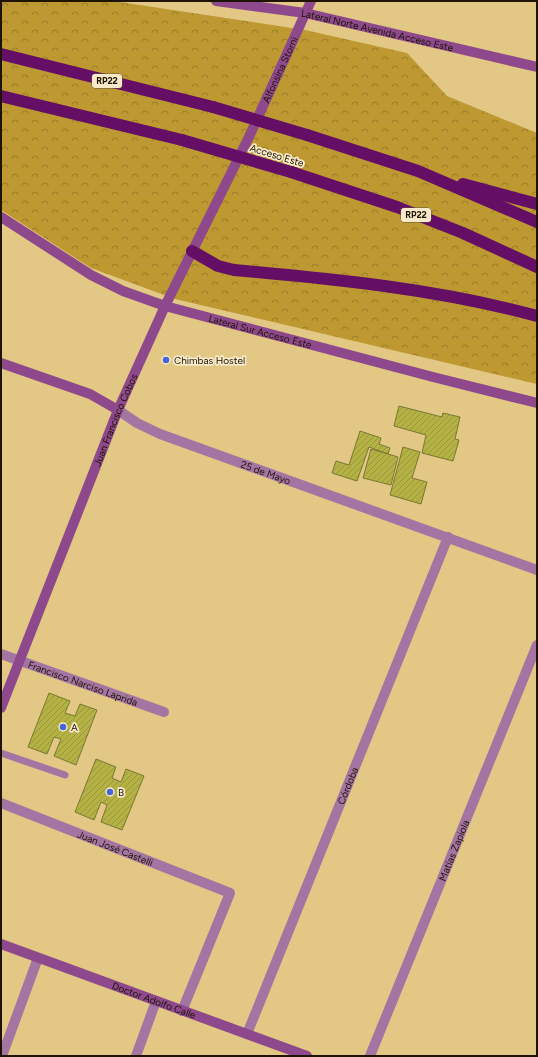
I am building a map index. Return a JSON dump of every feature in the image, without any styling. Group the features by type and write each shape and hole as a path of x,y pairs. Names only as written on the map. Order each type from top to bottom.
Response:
{"highway":[{"name":"RP22","path":"1,54 213,107 307,135 418,171 537,222"},
{"name":"Acceso Este","path":"1,96 182,140 291,172 397,207 537,267"},
{"path":"418,171 537,204"},
{"path":"192,251 218,266 234,270 370,284 459,297 537,316"}],"street":[{"name":"Lateral Norte Avenida Acceso Este","path":"216,1 305,13 537,67"},
{"name":"Alfonsina Storni","path":"248,139 311,1"},
{"name":"Juan Francisco Cobos","path":"1,708 118,410 165,306 248,139"},
{"name":"Lateral Sur Acceso Este","path":"1,217 90,275 123,291 165,306 537,403"},
{"name":"25 de Mayo","path":"1,363 90,394 137,423 160,434 537,570"},
{"name":"Córdoba","path":"247,1034 448,537"},
{"name":"Matías Zapiola","path":"370,1056 537,645"},
{"name":"Francisco Narciso Laprida","path":"1,654 164,712"},
{"name":"Juan José Castelli","path":"1,803 230,894 182,1011"},
{"name":"Doctor Adolfo Calle","path":"1,944 307,1056"},
{"path":"2,1056 38,958"},
{"path":"136,1056 156,1001"}],"lane":[{"path":"1,753 65,775"}],"green space":[{"path":"1,1 113,1 305,30 407,53 447,96 537,133 537,384 175,299 91,268 1,210"}],"building":[{"path":"399,406 442,417 443,413 460,417 455,439 459,440 453,461 422,453 426,435 394,426"},
{"path":"360,431 381,438 379,444 390,448 388,454 369,447 357,481 332,473 336,461 349,465"},
{"path":"403,447 420,452 412,478 427,482 421,504 390,495"},
{"path":"371,449 398,457 391,485 363,478"},
{"name":"A","path":"49,693 70,701 65,713 75,716 80,704 97,710 76,765 54,756 61,739 54,737 47,754 28,747"},
{"name":"B","path":"96,759 116,767 112,778 121,782 126,769 144,776 122,830 101,822 107,805 101,802 94,820 75,812"}],"place":[{"name":"Chimbas Hostel","path":"166,360"},
{"name":"A","path":"63,727"},
{"name":"B","path":"110,792"}]}
